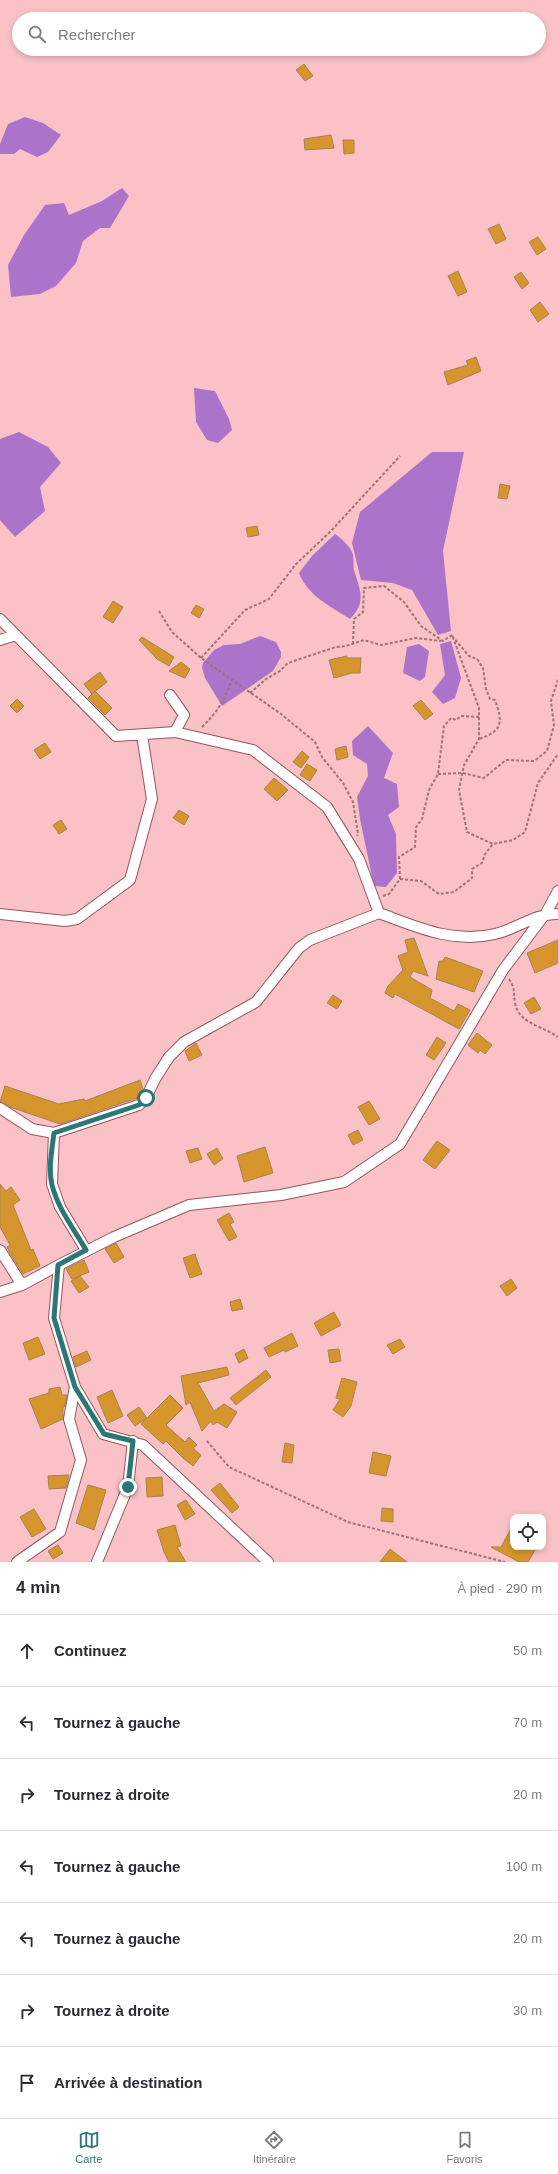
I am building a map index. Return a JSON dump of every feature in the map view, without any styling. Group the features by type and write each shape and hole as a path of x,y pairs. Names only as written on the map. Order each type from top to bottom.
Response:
{"street":[{"path":"0,619 116,736 175,732 253,750 327,807 358,859 379,913"},
{"path":"0,640 16,635"},
{"path":"170,695 184,715 175,732"},
{"path":"0,914 65,921 77,919 130,880 152,800 142,735"},
{"path":"0,1292 22,1285 86,1250 189,1205 281,1195 344,1182 400,1144 503,970 546,913 558,891"},
{"path":"0,1108 32,1129 54,1133 139,1105 146,1098 169,1057 184,1042 256,1002 299,948 310,940 379,913 440,935 465,937 495,934 546,913 558,914"},
{"path":"54,1133 52,1184 60,1207 86,1250"},
{"path":"0,1250 22,1285"},
{"path":"58,1265 54,1318 75,1387 104,1434 143,1445 268,1562"},
{"path":"17,1562 60,1532 81,1460 68,1419 75,1387"},
{"path":"97,1562 128,1487 133,1441"}],"path":[{"path":"201,658 245,610 269,599 296,564 330,532 400,456"},
{"path":"354,644 354,619 363,612 364,588 384,586 404,602 421,626 442,641"},
{"path":"159,611 172,632 201,658 281,714 316,742 322,757 342,782 353,802 358,834 350,844"},
{"path":"250,693 266,679 280,671 288,663 364,640 382,645 416,638 442,641 452,635"},
{"path":"452,635 479,708 479,739 464,765 459,790 467,832 493,844 513,840 525,832 538,783 558,754"},
{"path":"452,635 469,656 477,659 483,668 488,694 490,698 496,700 499,711 500,720 498,729 492,735 479,739"},
{"path":"193,736 216,713 224,701 232,680"},
{"path":"438,774 463,774 484,778 506,760 534,761 547,751 554,725 551,701 558,680"},
{"path":"373,898 388,894 400,879 399,857 415,847 416,827 422,819 429,790 438,774 444,726 451,718 456,720 461,716 479,717"},
{"path":"400,879 421,881 439,894 454,892 472,878 472,869 482,863 485,854 493,844"},
{"path":"503,970 515,988 515,1004 525,1021 558,1037"},
{"path":"207,1441 229,1467 348,1522 505,1562"}],"shaded area":[{"path":"25,117 43,123 61,135 48,152 37,157 20,149 14,154 0,154 0,144 8,124"},
{"path":"122,188 129,196 110,228 100,228 83,241 76,263 56,286 40,294 11,297 8,265 24,235 45,205 64,203 69,215 102,201"},
{"path":"194,388 215,391 229,419 232,430 218,443 207,440 196,422"},
{"path":"19,432 48,447 61,463 40,487 45,511 15,537 0,520 0,439"},
{"path":"432,452 464,452 443,551 451,631 438,635 412,590 393,583 361,580 352,543 360,512"},
{"path":"335,534 351,549 354,570 360,590 361,596 359,607 350,619 320,600 308,588 299,573 312,556"},
{"path":"260,636 276,642 281,652 281,657 273,671 222,706 205,678 202,668 203,663 214,650 224,645 240,644"},
{"path":"451,641 461,678 455,698 443,704 432,692 445,675 440,644"},
{"path":"419,644 429,651 425,677 420,681 403,673 407,647"},
{"path":"368,726 393,753 384,778 397,784 399,807 388,815 396,834 397,873 386,887 374,886 357,797 368,776 367,764 353,755 352,741"}],"building":[{"path":"304,64 313,76 305,81 296,70"},
{"path":"331,135 334,148 305,150 304,139"},
{"path":"343,140 354,140 354,153 344,154"},
{"path":"499,224 506,239 496,244 488,229"},
{"path":"538,237 546,249 537,255 529,242"},
{"path":"458,271 467,292 458,296 448,276"},
{"path":"521,272 529,283 522,289 514,277"},
{"path":"540,302 549,314 538,322 530,310"},
{"path":"476,357 481,371 448,385 444,372 468,365 466,361"},
{"path":"500,484 510,486 507,499 498,498"},
{"path":"257,526 259,535 248,537 246,528"},
{"path":"113,601 123,607 113,623 103,617"},
{"path":"196,605 204,609 199,618 191,613"},
{"path":"142,637 174,657 169,666 157,659 139,640"},
{"path":"347,656 347,658 361,658 360,673 352,673 334,678 329,660"},
{"path":"181,662 190,669 185,678 169,671"},
{"path":"100,672 107,682 92,694 84,684"},
{"path":"95,691 112,708 105,715 88,698"},
{"path":"17,699 24,706 17,713 10,706"},
{"path":"421,700 433,714 425,720 413,706"},
{"path":"45,743 51,752 40,759 34,750"},
{"path":"346,746 348,757 337,760 335,749"},
{"path":"302,751 309,757 301,768 293,762"},
{"path":"307,764 317,770 310,781 300,775"},
{"path":"274,778 288,790 277,801 264,789"},
{"path":"179,810 189,816 184,825 173,818"},
{"path":"61,820 67,829 59,834 53,825"},
{"path":"414,938 428,976 413,971 410,977 432,990 430,998 454,1011 458,1004 470,1010 459,1029 395,994 393,998 385,993 388,986 403,970 398,956 408,952 405,940"},
{"path":"558,940 558,963 535,973 527,953"},
{"path":"445,957 483,971 474,992 436,979 439,961 443,961"},
{"path":"333,995 342,1001 337,1009 327,1003"},
{"path":"534,997 541,1009 531,1014 524,1003"},
{"path":"477,1033 492,1045 485,1054 480,1050 478,1053 468,1045"},
{"path":"437,1037 446,1043 434,1060 426,1055"},
{"path":"196,1043 202,1055 189,1061 185,1051"},
{"path":"140,1080 143,1089 137,1098 60,1124 10,1107 0,1102 5,1086 59,1104 84,1099 85,1101"},
{"path":"369,1101 380,1119 369,1125 358,1107"},
{"path":"358,1130 363,1140 353,1145 348,1135"},
{"path":"437,1141 450,1150 435,1169 423,1160"},
{"path":"265,1147 273,1173 244,1182 237,1156"},
{"path":"198,1148 202,1159 190,1163 186,1151"},
{"path":"217,1148 223,1159 214,1165 207,1154"},
{"path":"0,1184 6,1191 11,1187 20,1200 13,1205 31,1250 33,1249 40,1266 23,1274 7,1247 10,1245 0,1227"},
{"path":"229,1213 234,1222 230,1224 237,1237 229,1241 217,1220"},
{"path":"116,1243 124,1257 114,1263 105,1249"},
{"path":"195,1254 202,1274 190,1278 183,1258"},
{"path":"84,1260 89,1272 72,1279 66,1269"},
{"path":"80,1276 89,1287 79,1293 71,1281"},
{"path":"511,1279 517,1288 507,1296 500,1286"},
{"path":"240,1299 243,1309 232,1311 230,1302"},
{"path":"334,1312 341,1325 321,1336 314,1323"},
{"path":"292,1333 298,1346 285,1352 284,1350 269,1357 264,1348"},
{"path":"38,1337 45,1354 29,1360 23,1343"},
{"path":"400,1339 405,1347 393,1354 387,1345"},
{"path":"244,1349 248,1358 239,1363 235,1354"},
{"path":"339,1349 341,1361 330,1363 328,1350"},
{"path":"87,1351 91,1360 76,1367 73,1357"},
{"path":"227,1367 229,1375 198,1383 214,1411 224,1404 237,1412 227,1428 217,1422 213,1425 211,1421 202,1431 190,1402 186,1405 181,1376"},
{"path":"266,1370 271,1377 236,1405 230,1398"},
{"path":"342,1378 357,1382 351,1406 343,1417 333,1410 340,1399 336,1398"},
{"path":"60,1387 62,1395 67,1395 65,1406 63,1407 63,1419 41,1429 29,1399 49,1393 49,1389"},
{"path":"112,1390 123,1416 108,1423 97,1397"},
{"path":"170,1395 183,1408 166,1425 185,1442 189,1437 197,1445 193,1448 201,1455 193,1466 166,1441 163,1444 141,1424"},
{"path":"139,1407 147,1418 135,1426 127,1415"},
{"path":"285,1443 294,1445 292,1463 282,1462"},
{"path":"373,1452 391,1456 386,1476 369,1473"},
{"path":"69,1475 66,1488 49,1489 48,1476"},
{"path":"162,1477 163,1496 147,1497 146,1478"},
{"path":"220,1483 239,1507 232,1513 211,1490"},
{"path":"88,1485 106,1490 94,1530 76,1523"},
{"path":"186,1500 195,1514 185,1520 177,1505"},
{"path":"382,1508 393,1509 393,1522 381,1521"},
{"path":"34,1509 46,1529 32,1537 20,1517"},
{"path":"175,1525 181,1546 177,1547 186,1562 169,1562 157,1530"},
{"path":"510,1530 510,1550 535,1550 528,1562 519,1562 491,1547 501,1547"},
{"path":"58,1545 63,1553 53,1559 48,1551"},
{"path":"390,1549 407,1562 380,1562"}],"route":[{"path":"128,1487 133,1441 104,1434 75,1387 54,1318 58,1265 86,1250 60,1207 52,1184 52,1157 54,1133 139,1105 146,1098"}]}
